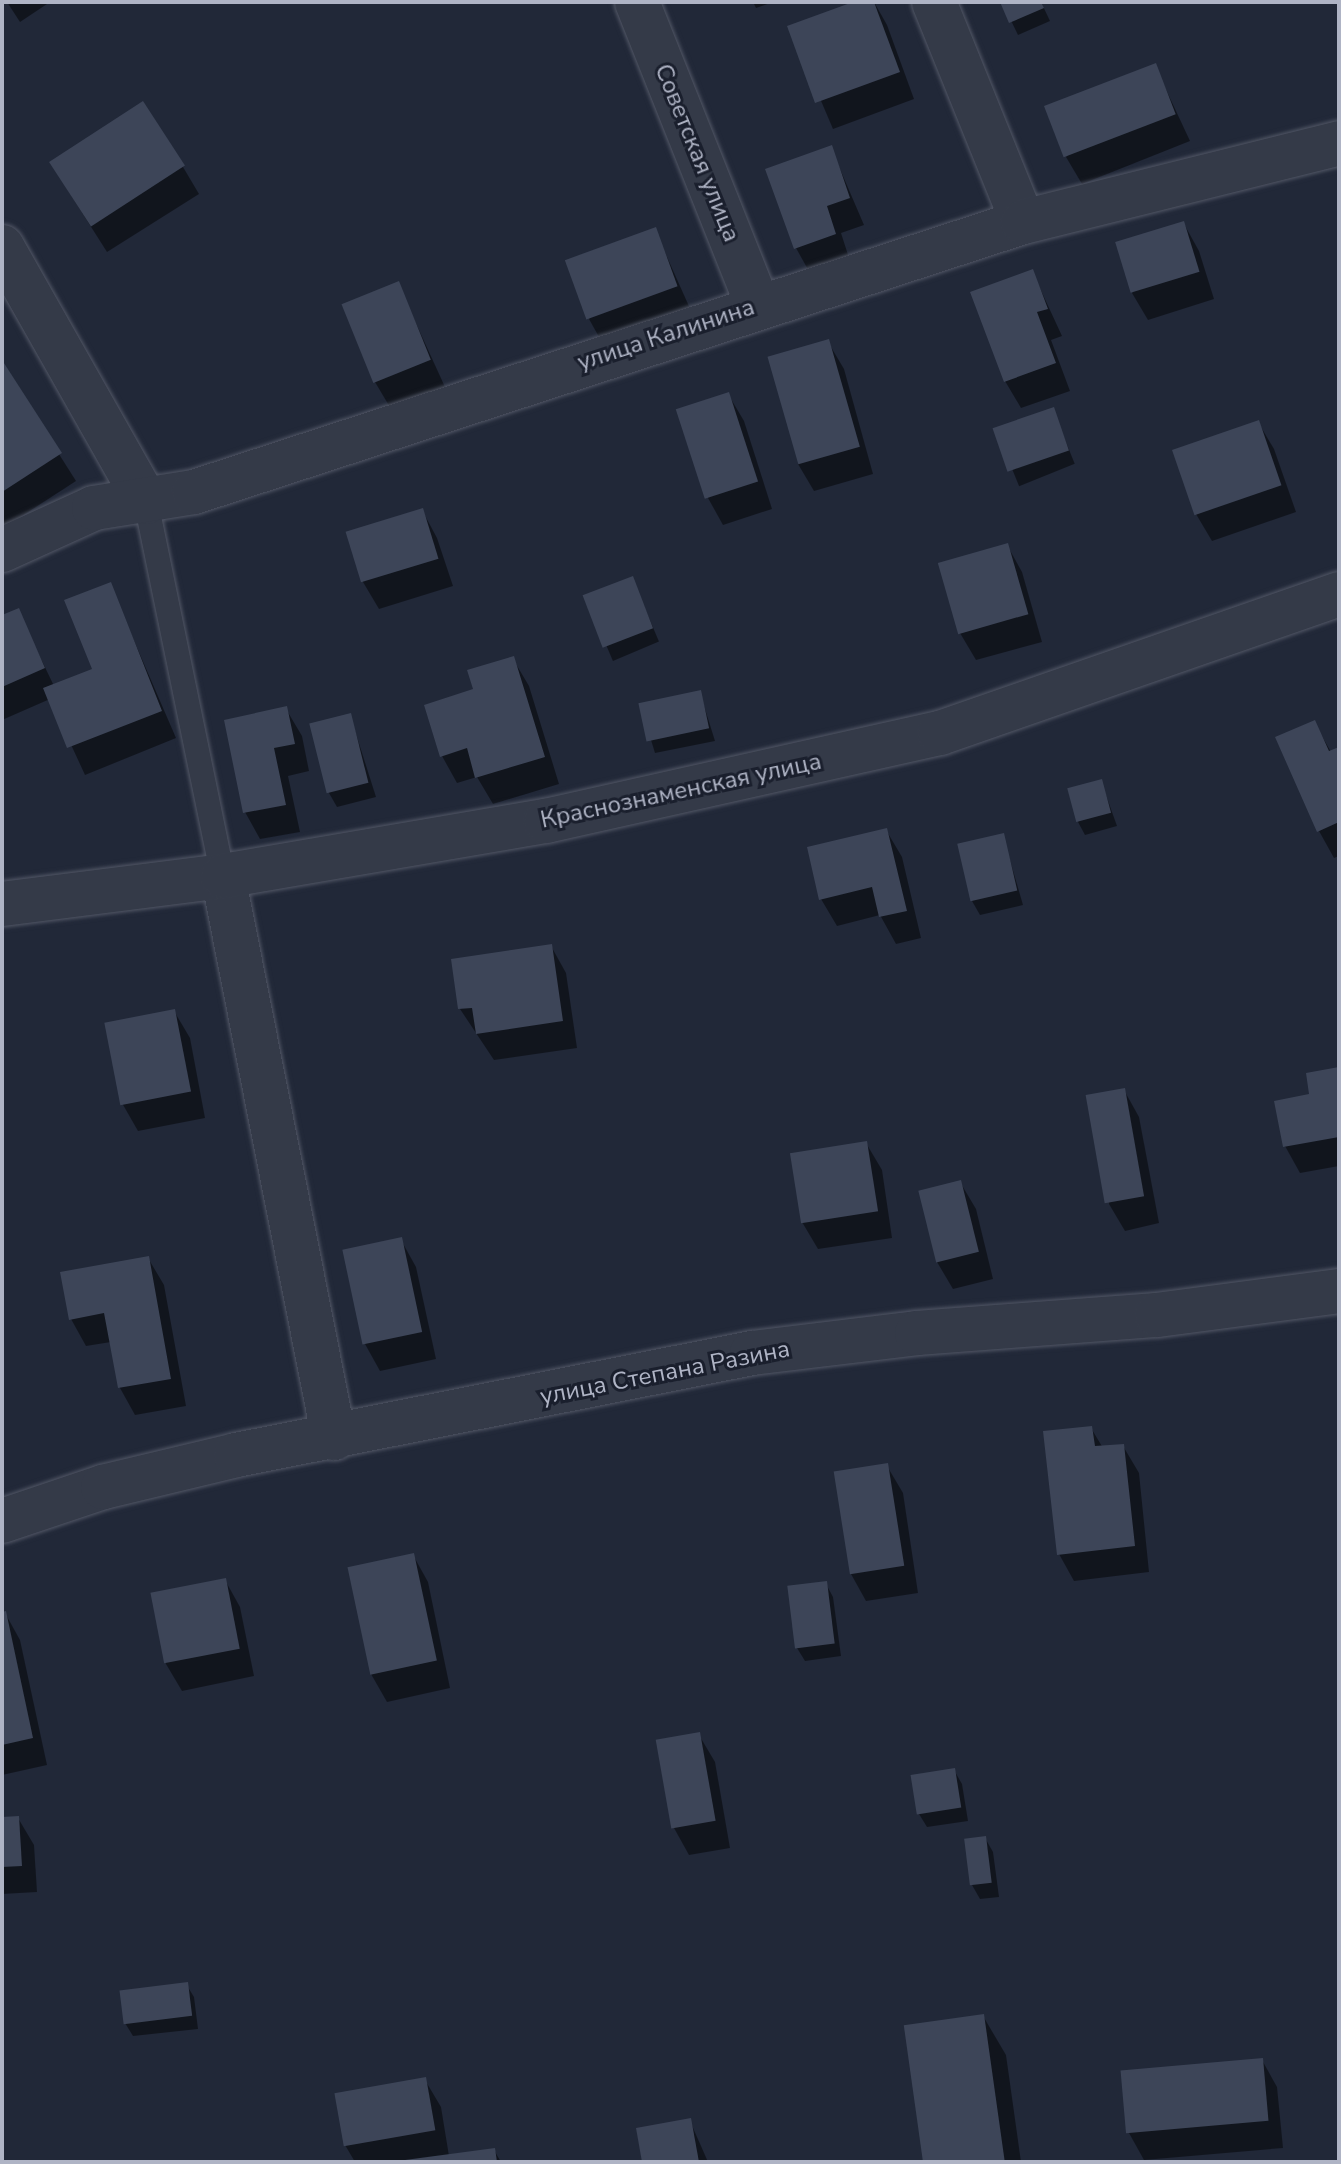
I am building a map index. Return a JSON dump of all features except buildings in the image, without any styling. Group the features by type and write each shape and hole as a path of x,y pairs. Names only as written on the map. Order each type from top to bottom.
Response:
{"street":[{"name":"Советская улица","path":"637,2 757,304"},
{"path":"934,2 1023,222"},
{"name":"улица Калинина","path":"2,550 94,508 194,492 757,304 1023,222 1339,143"},
{"path":"2,247 146,502"},
{"name":"Краснознаменская улица","path":"2,904 223,876 546,821 940,733 1339,594"},
{"path":"223,876 334,1438"},
{"name":"улица Степана Разина","path":"2,1521 103,1487 752,1353 917,1333 1157,1315 1339,1291"}],"lane":[{"path":"146,502 223,876"}]}
